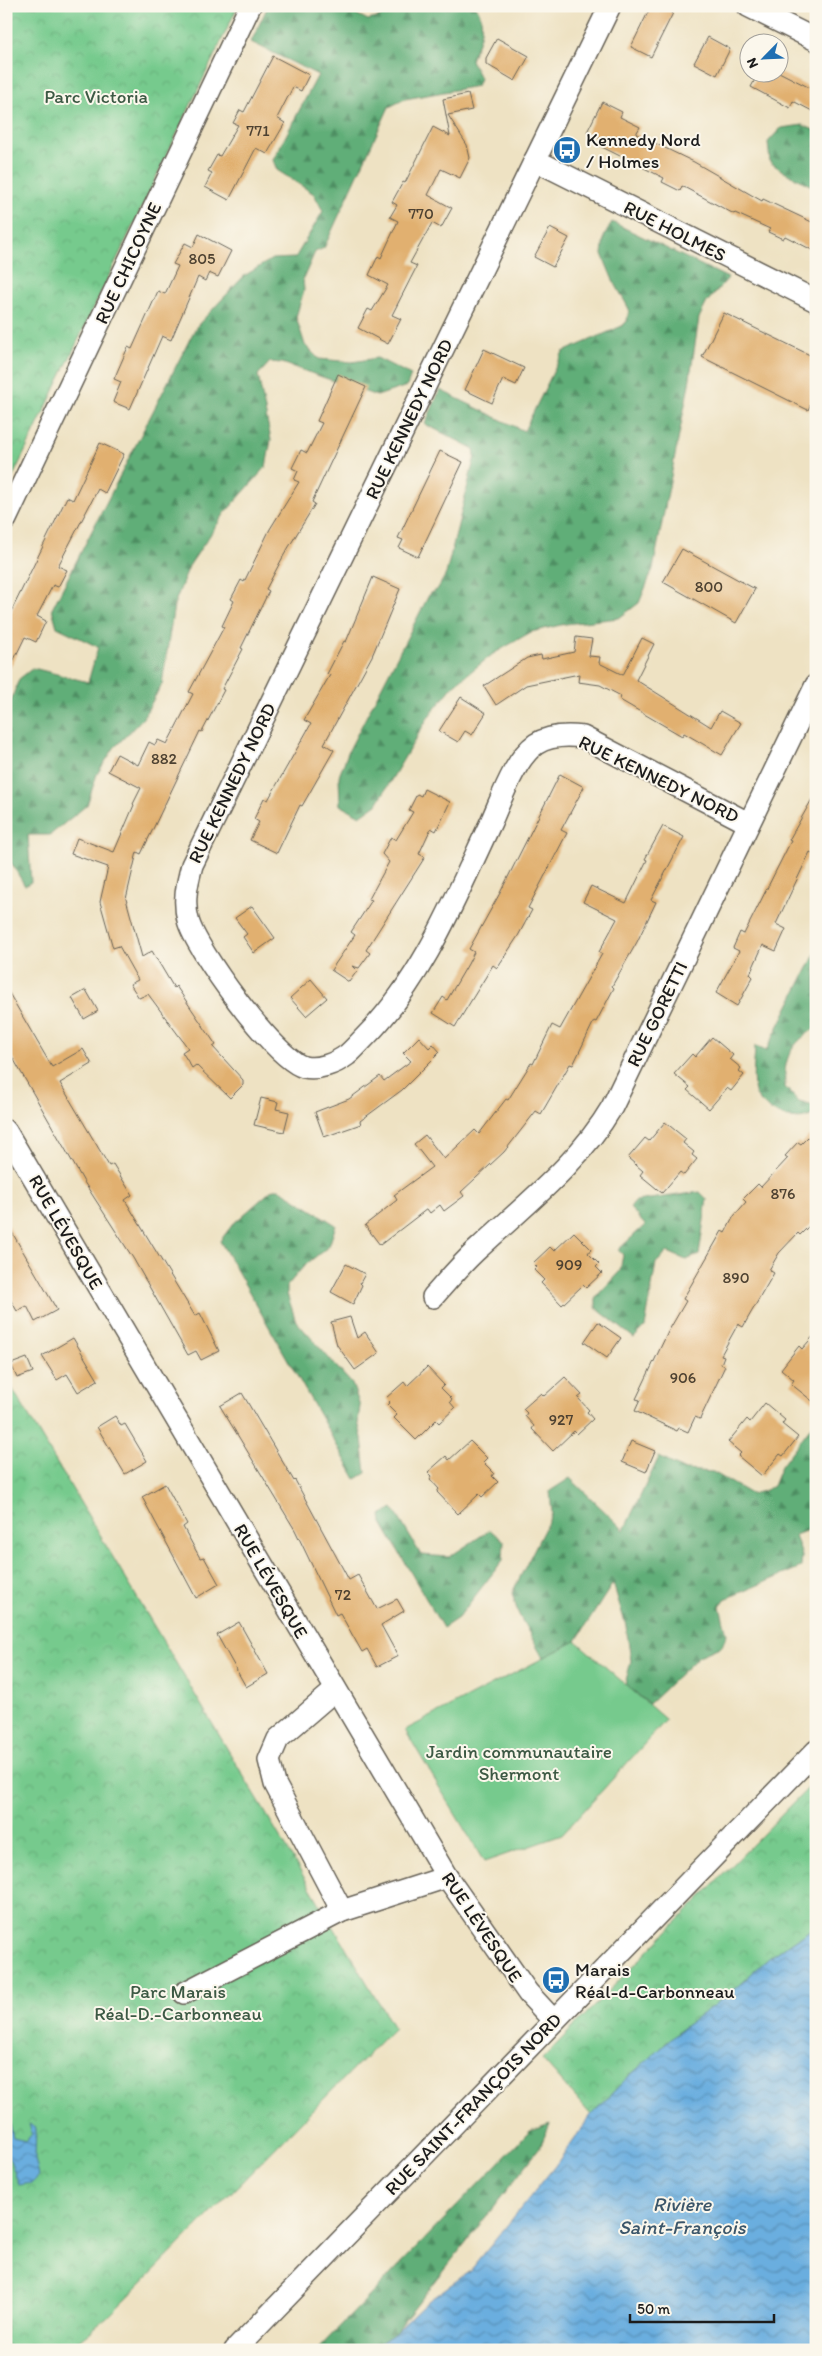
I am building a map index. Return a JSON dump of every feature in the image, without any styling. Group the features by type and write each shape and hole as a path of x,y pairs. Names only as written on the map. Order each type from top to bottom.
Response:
{"street":[{"name":"RUE CHICOYNE","path":"6,519 250,6"},
{"name":"RUE KENNEDY NORD","path":"610,6 192,864 185,904 188,922 203,953 216,972 272,1043 302,1066 316,1067 332,1063 347,1055 390,1009 411,980 433,941 515,771 535,744 552,737 568,735 583,737 748,823"},
{"path":"748,6 816,40"},
{"name":"RUE HOLMES","path":"535,160 816,301"},
{"name":"RUE GORETTI","path":"433,1297 478,1248 564,1169 598,1131 816,685"},
{"name":"RUE LÉVESQUE","path":"6,1131 447,1877 528,1993 553,2020"},
{"path":"335,1690 278,1739 269,1760 275,1784 342,1910"},
{"name":"RUE SAINT-FRANÇOIS NORD","path":"235,2350 816,1751"},
{"path":"184,1993 342,1910 447,1877"}],"green space":[{"name":"Parc Victoria","path":"6,6 238,6 6,491"},
{"path":"268,6 341,6 368,20 380,17 390,6 476,6 480,13 481,33 471,60 480,78 477,86 405,99 389,107 324,248 315,252 303,279 304,290 296,317 305,345 319,359 352,362 377,358 411,375 407,386 377,396 282,363 270,362 258,375 271,440 266,467 225,513 189,566 174,605 162,684 143,718 114,748 97,774 87,805 50,835 28,835 31,882 25,886 6,854 6,714 19,679 33,668 88,682 98,647 57,627 52,609 196,327 244,276 272,259 295,258 323,211 314,194 277,170 273,160 318,75 251,42"},
{"path":"803,125 816,131 816,188 784,172 770,162 768,142 781,128"},
{"path":"612,222 728,278 707,302 699,318 689,384 653,569 639,603 619,618 565,624 531,632 493,654 454,685 429,716 377,804 360,816 340,805 339,776 349,750 430,593 437,590 446,574 475,456 474,449 425,424 440,390 524,431 563,352 622,326 627,321 629,309 612,278 602,254 604,237"},
{"path":"816,952 816,1028 800,1039 790,1052 785,1068 785,1087 799,1102 814,1106 815,1113 801,1119 776,1113 757,1097 753,1079 755,1046 766,1051"},
{"path":"273,1189 279,1189 336,1225 329,1246 304,1266 287,1286 287,1294 296,1321 352,1384 360,1406 358,1422 366,1473 356,1479 220,1241 233,1224"},
{"path":"700,1192 707,1199 699,1255 686,1260 668,1252 656,1263 645,1327 634,1338 596,1308 596,1297 620,1271 623,1255 618,1250 645,1225 630,1208 636,1201"},
{"name":"Parc Marais Réal-D.-Carbonneau","path":"6,1378 394,2028 107,2318 66,2350 6,2350"},
{"path":"816,1420 816,1527 795,1535 802,1556 801,1567 725,1599 720,1607 727,1634 722,1646 699,1656 649,1704 625,1684 631,1661 626,1626 613,1583 576,1641 543,1658 518,1613 512,1593 552,1514 550,1491 570,1478 624,1530 659,1457 685,1470 713,1472 751,1494 764,1491 773,1486 781,1466"},
{"path":"393,1508 421,1555 449,1557 490,1530 504,1541 503,1560 458,1618 443,1628 382,1523 381,1515"},
{"name":"Jardin communautaire Shermont","path":"576,1641 666,1720 562,1835 484,1862 405,1730"},
{"path":"816,1780 816,1926 769,1958 729,1994 680,2030 625,2080 591,2115 542,2059"},
{"path":"550,2124 539,2149 394,2334 369,2350 317,2350 530,2131"}],"water":[{"name":"Rivière Saint-François","path":"816,1926 814,2350 369,2350 394,2334 428,2301 470,2271 555,2166 591,2115 625,2080 680,2030 729,1994 769,1958"},
{"path":"6,2123 10,2123 13,2138 26,2141 32,2134 29,2124 36,2128 35,2159 39,2176 32,2183 19,2185 10,2160 6,2157"}],"building":[{"path":"651,6 660,6 673,13 651,57 631,47"},
{"path":"708,37 730,49 717,75 694,63"},
{"path":"497,38 529,56 515,81 486,64 486,58"},
{"path":"273,56 309,75 301,91 293,87 277,118 285,123 267,154 256,148 229,200 205,187 212,173 208,171 217,155 220,156 238,125 233,123 240,110 244,112"},
{"path":"790,78 816,91 816,113 793,101 790,108 751,87 754,82 790,82"},
{"path":"468,94 472,110 448,115 467,145 470,158 460,178 441,169 428,195 452,208 441,228 432,223 410,263 417,266 392,315 401,319 388,344 358,328 368,309 372,311 388,285 369,275 378,256 381,258 398,221 390,217 397,205 392,202 403,182 405,183 433,127 450,136 443,99"},
{"path":"602,102 622,112 620,117 640,127 636,134 694,162 762,201 763,199 816,224 816,252 785,236 783,239 768,232 770,229 734,214 682,186 680,191 662,182 664,178 598,145 601,139 587,132"},
{"path":"550,228 569,238 553,267 534,257"},
{"path":"199,234 231,251 218,277 209,273 205,281 198,277 171,340 162,336 130,409 113,402 121,382 114,379 128,347 132,349 158,291 165,294 178,266 173,264 185,243 193,247"},
{"path":"724,313 816,358 816,393 808,410 702,357"},
{"path":"484,349 524,368 516,385 503,379 492,403 465,390"},
{"path":"338,374 366,387 312,502 315,504 266,589 269,591 241,648 243,649 222,689 224,690 202,732 200,731 141,854 137,852 126,899 142,957 152,951 174,988 176,986 216,1045 213,1047 243,1080 243,1085 230,1098 196,1065 192,1068 182,1052 188,1048 148,994 139,998 130,984 138,980 119,946 113,948 100,902 108,867 71,854 77,838 114,852 141,788 108,771 117,754 138,765 149,742 155,745 158,740 167,744 193,694 189,692 224,627 222,626 234,601 231,599 241,580 244,582 270,529 299,482 294,480 298,471 292,468 301,450 307,453 322,423 317,421"},
{"path":"100,443 124,454 105,493 98,489 58,566 67,570 58,587 53,585 37,616 46,621 36,642 25,637 6,676 6,622 67,497 73,500"},
{"path":"440,451 463,462 418,557 399,548 403,540 398,538"},
{"path":"682,549 755,589 736,623 663,582"},
{"path":"373,577 400,589 372,656 324,744 334,750 302,806 300,805 277,853 250,840 259,822 254,819 264,798 268,800 311,724 304,720 330,675 327,674 344,641 346,642"},
{"path":"576,637 592,639 589,656 600,657 599,663 623,675 642,638 654,644 636,680 711,727 720,711 741,723 722,755 684,733 682,736 620,700 621,696 600,685 578,682 579,674 526,685 496,705 484,686 527,658 541,655 542,659 574,652"},
{"path":"461,697 486,713 472,735 465,731 458,742 439,731"},
{"path":"560,774 584,787 561,830 567,833 528,908 532,910 518,936 497,968 493,965 455,1027 433,1013 443,997 447,1000 468,964 474,952 469,949 500,893"},
{"path":"424,789 450,802 436,831 431,828 419,854 425,857 366,950 370,953 359,968 352,966 357,971 349,982 331,970 355,935 351,932 372,900 369,899 389,862 382,854 391,837 396,840 413,812 409,810 417,794 421,796"},
{"path":"816,792 816,855 810,852 776,924 786,929 776,951 763,945 750,974 753,977 737,1006 716,993 739,951 733,948 740,932 744,934 791,841 789,840"},
{"path":"663,826 684,837 651,900 656,902 637,942 612,986 614,988 596,1022 594,1021 573,1065 570,1064 541,1114 536,1111 504,1152 461,1192 464,1196 444,1211 440,1205 430,1213 427,1209 380,1245 365,1225 397,1200 394,1195 432,1167 414,1144 425,1135 444,1159 475,1130 479,1134 506,1099 508,1100 531,1063 533,1064 552,1025 560,1029 602,954 599,952 617,919 583,902 591,886 626,903 647,860 645,859"},
{"path":"252,906 275,938 254,953 243,937 247,934 235,918"},
{"path":"311,979 327,998 306,1016 290,998"},
{"path":"6,988 52,1067 83,1049 92,1064 60,1083 109,1166 113,1164 132,1195 125,1200 195,1316 200,1313 219,1351 201,1360 196,1351 188,1355 133,1258 84,1182 6,1046"},
{"path":"86,990 98,1011 84,1019 72,998"},
{"path":"419,1037 429,1048 433,1044 440,1052 402,1090 360,1121 361,1124 324,1137 315,1112 349,1099 380,1076 384,1081 411,1061 403,1053"},
{"path":"712,1037 733,1055 730,1059 741,1068 739,1071 744,1075 731,1091 727,1088 709,1109 687,1090 690,1087 674,1074 692,1054 695,1057"},
{"path":"261,1098 278,1102 276,1109 289,1112 284,1132 254,1125"},
{"path":"665,1122 686,1139 683,1143 694,1152 692,1155 697,1159 684,1175 680,1172 662,1193 640,1175 643,1171 628,1158 645,1138 649,1141"},
{"path":"816,1129 816,1219 800,1235 798,1233 779,1253 769,1270 774,1273 743,1327 738,1324 721,1355 724,1356 721,1364 725,1366 700,1419 695,1417 688,1432 679,1428 677,1431 635,1411 640,1400 636,1399 668,1332 686,1301 683,1299 722,1231 725,1233 734,1216 746,1202 743,1199 758,1184 761,1187 788,1158 785,1156 798,1142 801,1144"},
{"path":"6,1222 57,1310 35,1322 27,1306 17,1311 6,1292"},
{"path":"574,1232 591,1249 588,1253 599,1264 596,1267 602,1273 586,1288 583,1285 562,1305 541,1283 544,1280 534,1270 537,1267 533,1263 550,1247 554,1251"},
{"path":"346,1264 365,1274 353,1304 331,1292"},
{"path":"350,1317 357,1338 365,1332 379,1353 355,1370 337,1345 331,1322"},
{"path":"598,1322 621,1338 607,1358 584,1342"},
{"path":"816,1333 816,1404 791,1384 794,1380 781,1369 799,1346 802,1349"},
{"path":"73,1338 98,1380 78,1392 67,1374 57,1380 42,1356"},
{"path":"27,1358 33,1372 17,1378 11,1364"},
{"path":"427,1367 444,1385 441,1388 452,1399 450,1402 455,1408 439,1423 436,1420 416,1440 394,1418 397,1415 387,1405 390,1402 386,1398 404,1382 407,1386"},
{"path":"565,1377 582,1395 578,1398 589,1410 587,1412 593,1419 577,1434 574,1431 553,1451 532,1429 534,1426 525,1416 527,1413 523,1409 541,1393 544,1396"},
{"path":"242,1393 295,1480 349,1580 358,1575 377,1609 397,1599 404,1611 381,1625 398,1656 377,1667 367,1649 362,1652 340,1613 336,1615 295,1530 220,1406"},
{"path":"765,1403 785,1420 782,1424 798,1437 783,1456 780,1454 762,1476 738,1456 741,1453 728,1442 747,1419 750,1422"},
{"path":"115,1416 121,1426 125,1424 147,1461 125,1474 97,1427"},
{"path":"470,1441 487,1458 483,1462 494,1473 492,1476 498,1482 482,1497 479,1494 458,1514 437,1492 439,1489 430,1479 432,1476 428,1472 446,1456 449,1460"},
{"path":"631,1441 655,1451 646,1472 622,1462"},
{"path":"165,1484 187,1524 183,1527 200,1558 204,1557 219,1584 196,1598 142,1497"},
{"path":"239,1622 268,1674 246,1687 217,1635"}],"place":[{"name":"Kennedy Nord / Holmes","path":"567,150"},
{"name":"Marais Réal-d-Carbonneau","path":"556,1980"}]}
